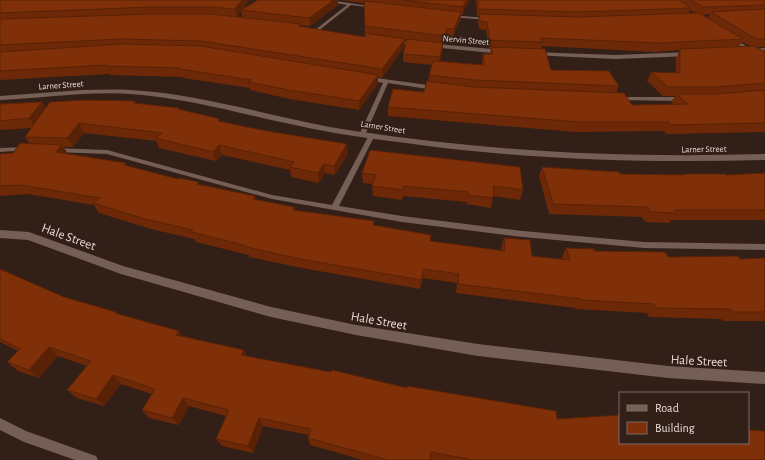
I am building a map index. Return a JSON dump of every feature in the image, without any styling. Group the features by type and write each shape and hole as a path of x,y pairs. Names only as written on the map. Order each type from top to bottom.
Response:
{"street":[{"path":"309,30 324,32"},
{"path":"724,34 765,60"},
{"name":"Nervin Street","path":"384,41 508,53"},
{"path":"734,52 765,50"},
{"path":"523,53 615,57 696,54"},
{"name":"Larner Street","path":"0,98 98,92 131,92 185,99 296,123 473,149 527,153 687,160 765,157"},
{"name":"Hale Street","path":"0,234 29,236 121,270 271,312 356,330 478,350 668,372 765,378"}],"lane":[{"path":"320,0 379,8"},
{"path":"317,31 350,4"},
{"path":"444,15 496,19"},
{"path":"363,78 441,89"},
{"path":"362,133 386,82"},
{"path":"611,99 689,99"},
{"path":"335,208 372,135"},
{"path":"0,150 34,149"},
{"path":"48,150 107,152 272,197 402,219 530,235 644,245 765,247"},
{"path":"0,424 24,436 92,460"}],"building":[{"path":"0,0 242,0 235,9 211,7 151,7 0,13"},
{"path":"258,0 334,0 309,18 241,10"},
{"path":"402,0 466,0 463,7"},
{"path":"478,0 679,0 691,8 576,12 478,9"},
{"path":"690,0 765,0 765,5 703,7"},
{"path":"364,1 461,12 454,29 447,28 445,36 365,26"},
{"path":"765,9 765,39 756,39 711,12"},
{"path":"699,13 743,39 659,43 541,38 543,42 490,40 487,22 480,21 479,14 577,17"},
{"path":"151,14 211,14 301,24 298,26 365,37 365,33 405,39 382,69 201,41 121,39 0,45 0,19"},
{"path":"407,39 443,43 440,57 403,54"},
{"path":"122,44 200,46 378,75 359,101 289,90 248,82 251,80 180,69 181,68 106,65 0,71 0,52"},
{"path":"754,46 765,52 765,83 717,87 668,87 651,72 680,73 680,49"},
{"path":"491,47 545,49 551,70 609,71 619,86 474,80 429,75 433,61 484,65 483,54 493,54"},
{"path":"427,81 473,87 624,93 632,105 688,104 676,94 717,94 765,90 765,123 671,125 669,122 579,122 388,107 393,89 424,92"},
{"path":"86,100 135,101 134,103 179,108 178,109 220,119 218,121 267,131 347,144 334,166 324,164 318,173 290,167 294,162 219,145 213,152 155,138 162,133 79,123 67,138 25,137 50,102"},
{"path":"42,102 29,118 0,121 0,104"},
{"path":"20,143 62,145 56,152 126,163 124,165 178,179 199,182 197,184 255,196 253,199 294,207 293,210 374,221 373,225 431,235 430,241 505,251 504,238 530,240 532,256 570,260 566,248 594,249 594,251 665,252 668,257 738,256 740,259 765,258 765,312 732,312 730,309 656,308 654,304 581,300 458,284 459,274 424,269 421,280 300,259 246,247 247,246 191,232 193,230 145,219 93,203 100,198 21,185 0,186 0,154 13,153"},
{"path":"370,150 520,167 523,190 494,186 493,198 468,195 468,192 403,186 403,190 372,186 376,175 362,173"},
{"path":"542,167 619,172 620,174 726,175 765,173 765,210 674,210 676,213 650,212 648,207 553,204"},
{"path":"0,269 64,297 179,331 176,335 244,350 241,355 331,372 332,370 407,388 407,386 556,411 557,419 619,415 619,444 749,444 749,430 765,431 765,460 473,460 431,452 430,460 388,460 308,438 311,429 259,418 248,446 216,439 229,410 183,398 172,418 142,410 155,389 113,375 96,399 67,390 91,361 49,347 29,370 7,362 20,349 0,339"}]}
